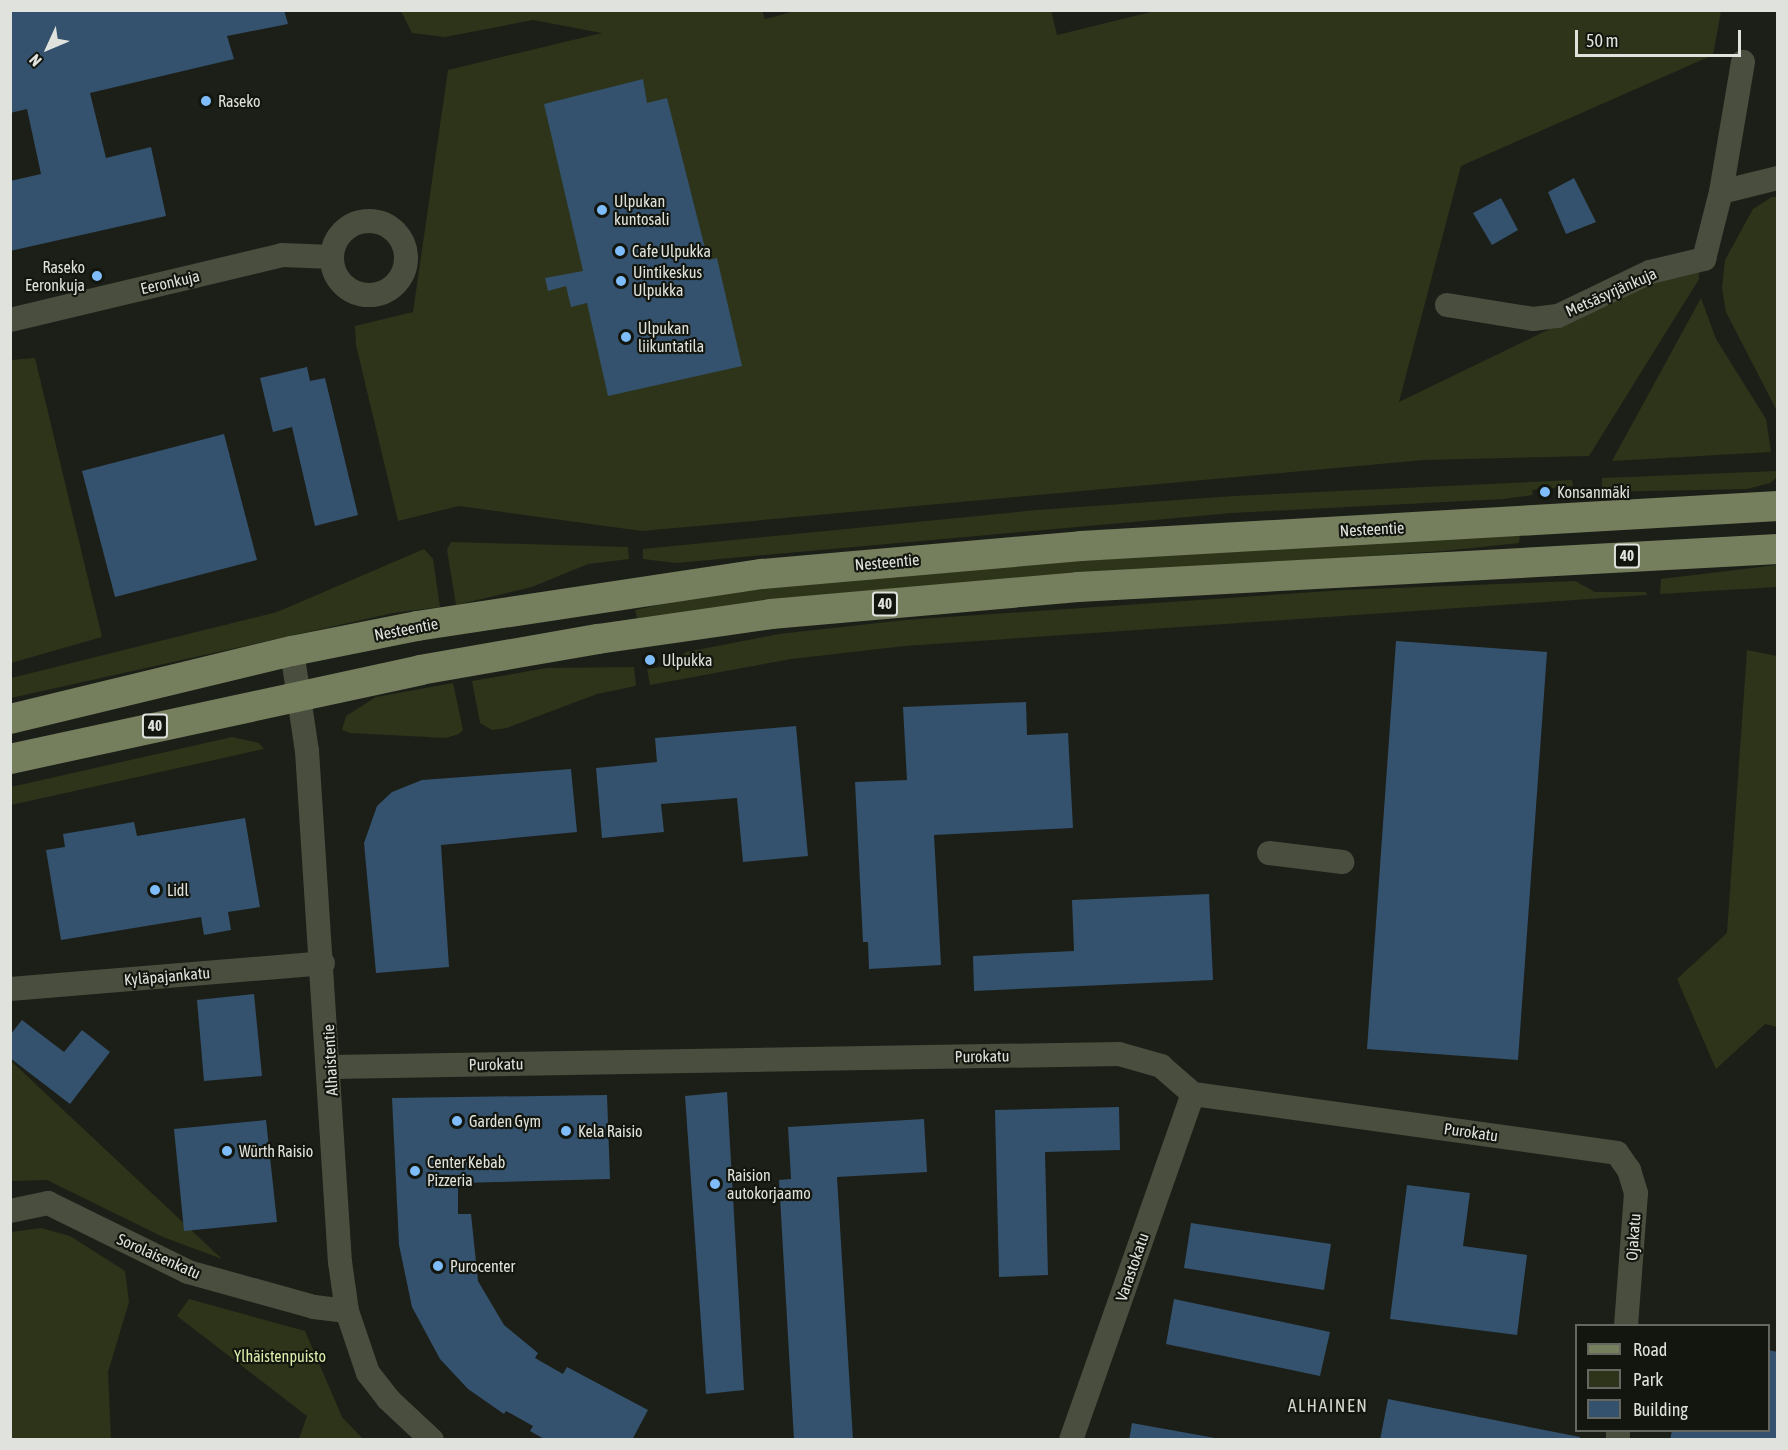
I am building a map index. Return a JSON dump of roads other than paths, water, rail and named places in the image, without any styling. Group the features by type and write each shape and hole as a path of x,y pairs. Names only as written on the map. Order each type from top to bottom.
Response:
{"main road":[{"name":"Nesteentie","path":"10,719 292,651 534,606 762,574 1081,546 1778,506"},
{"name":"40","path":"10,759 300,695 598,639 771,614 1078,587 1778,549"}],"street":[{"name":"Metsäsyrjänkuja","path":"1447,305 1533,319 1558,316 1650,272 1696,263 1708,253 1743,62"},
{"path":"1721,192 1778,178"},
{"name":"Eeronkuja","path":"10,320 282,255 332,257"},
{"name":"Alhaistentie","path":"292,651 300,695 323,963 340,1262 347,1311 354,1341 368,1373 388,1399 432,1440"},
{"path":"1269,853 1342,862"},
{"name":"Kyläpajankatu","path":"10,988 323,963"},
{"name":"Purokatu","path":"330,1067 1119,1054 1161,1066 1193,1094 1617,1153"},
{"name":"Varastokatu","path":"1071,1440 1193,1094"},
{"name":"Ojakatu","path":"1617,1153 1629,1170 1636,1193 1626,1324"},
{"name":"Sorolaisenkatu","path":"10,1211 48,1203 188,1272 314,1306 347,1311"}],"place":[{"name":"Raseko","path":"206,101"},
{"name":"Ulpukan kuntosali","path":"602,210"},
{"name":"Cafe Ulpukka","path":"620,251"},
{"name":"Raseko Eeronkuja","path":"97,276"},
{"name":"Uintikeskus Ulpukka","path":"621,281"},
{"name":"Ulpukan liikuntatila","path":"626,337"},
{"name":"Konsanmäki","path":"1545,492"},
{"name":"Ulpukka","path":"650,660"},
{"name":"Lidl","path":"155,890"},
{"name":"Garden Gym","path":"457,1121"},
{"name":"Kela Raisio","path":"566,1131"},
{"name":"Würth Raisio","path":"227,1151"},
{"name":"Center Kebab Pizzeria","path":"415,1171"},
{"name":"Raision autokorjaamo","path":"715,1184"},
{"name":"Purocenter","path":"438,1266"}],"district":[{"name":"ALHAINEN","path":"1328,1406"}],"park label":[{"name":"Ylhäistenpuisto","path":"280,1356"}]}
